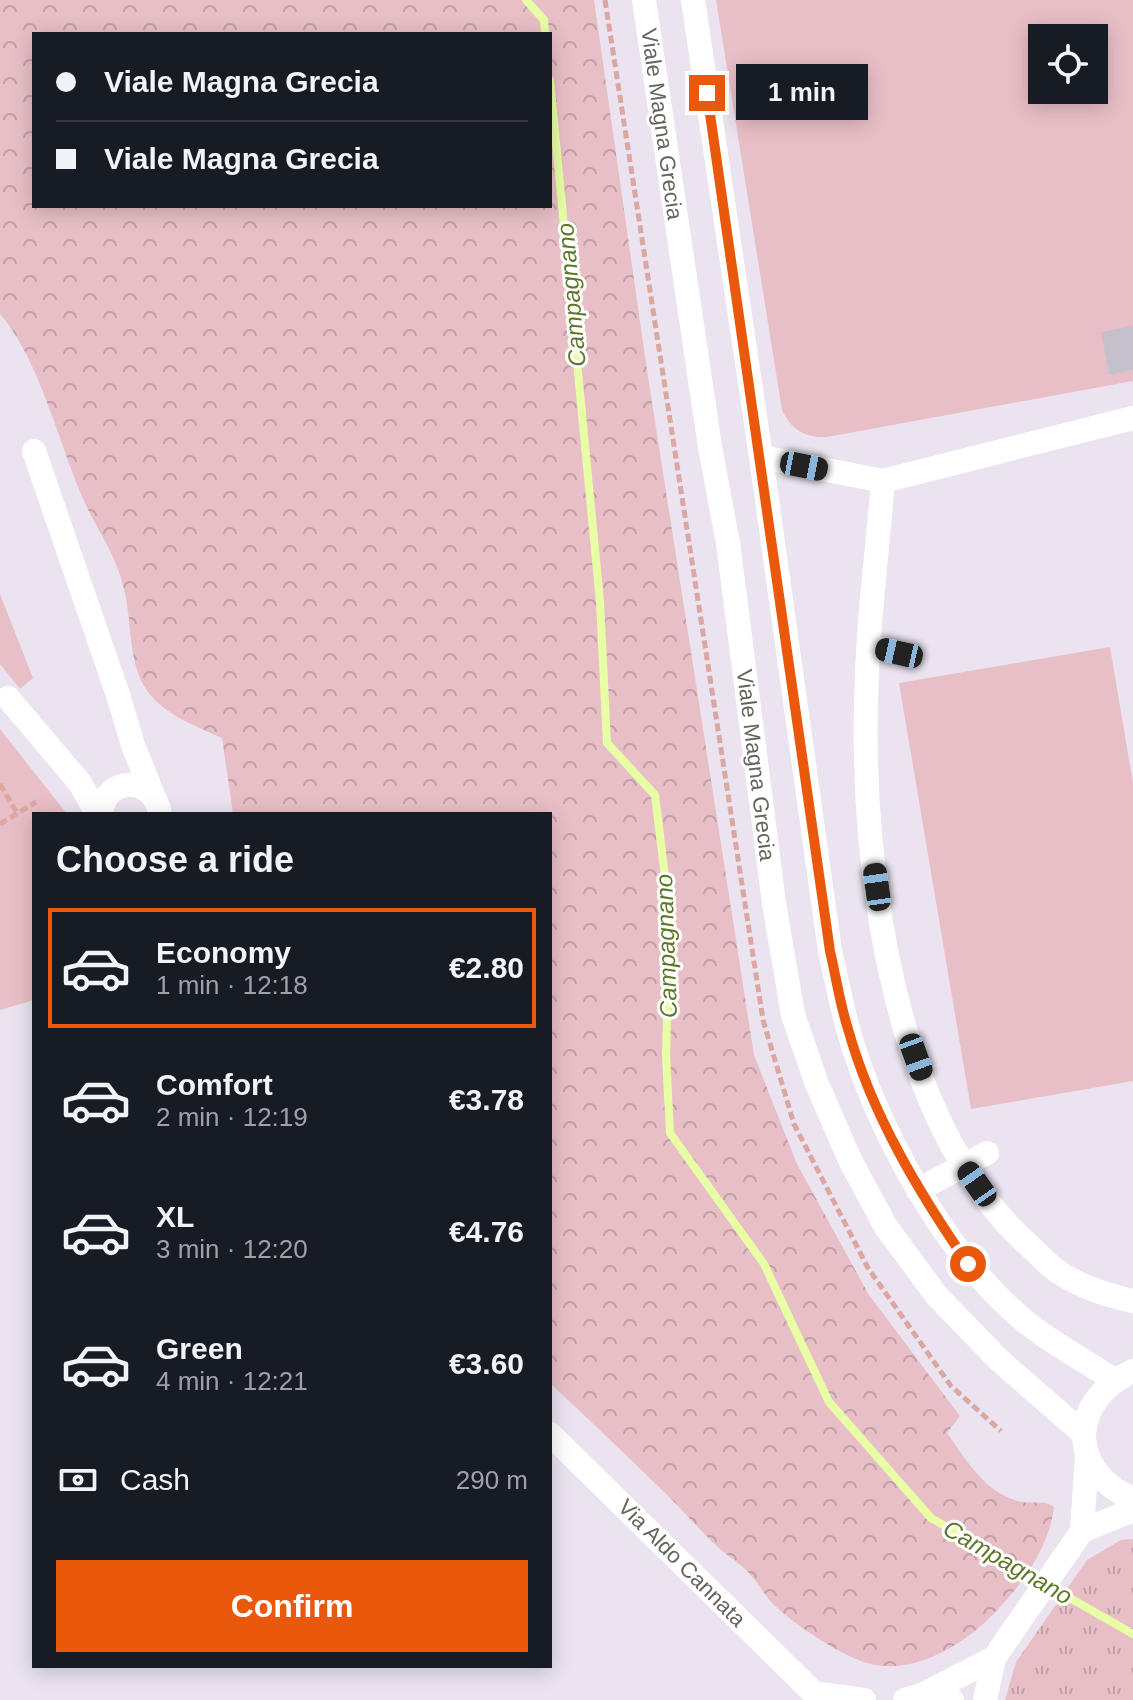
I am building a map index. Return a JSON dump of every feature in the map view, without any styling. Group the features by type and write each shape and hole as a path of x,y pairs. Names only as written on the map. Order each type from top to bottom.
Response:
{"street":[{"name":"Viale Magna Grecia","path":"644,0 710,447 728,543 774,903 793,1015 817,1084 850,1160 886,1227 937,1296 1086,1444"},
{"name":"Viale Magna Grecia","path":"697,1 830,951 853,1045 875,1104 918,1190 968,1264 1030,1326 1123,1375 1098,1394 1088,1413 1086,1444 1097,1474 1113,1490 1133,1499"},
{"path":"761,457 883,481 1133,418"},
{"path":"34,451 133,745 156,804"},
{"path":"883,481 866,704 869,830 885,943 905,1029 936,1114 965,1166 1003,1221 1058,1272 1096,1292 1133,1301"},
{"path":"870,646 899,653"},
{"path":"8,698 80,783 98,812"},
{"path":"100,812 103,801 119,787 133,745"},
{"path":"80,783 119,787 137,785 156,804"},
{"path":"918,1190 987,1153"},
{"name":"Via Aldo Cannata","path":"552,1436 817,1696 864,1700"},
{"path":"985,1700 994,1658 1082,1531 1086,1444"},
{"path":"1082,1531 1133,1510"},
{"path":"915,1697 994,1658"},
{"path":"915,1697 952,1700"}],"path":[{"path":"0,784 17,813"},
{"path":"0,824 36,802"}],"green space":[{"path":"0,0 594,0 647,370 754,1055 797,1164 869,1295 960,1416 947,1433 977,1474 1006,1497 1054,1507 1045,1540 1029,1571 1007,1599 971,1634 929,1658 898,1666 867,1663 831,1646 774,1605 745,1569 712,1542 552,1385 552,812 233,812 222,738 161,706 140,678 133,654 127,601 116,564 84,501 38,379 14,333 0,314"},
{"path":"716,0 1133,0 1133,381 827,437 812,436 790,423 782,410"},
{"path":"0,594 33,678 20,689 0,664"},
{"path":"1110,647 1133,783 1133,1081 971,1109 899,683"},
{"path":"0,729 65,812 32,812 32,1001 0,1010"},
{"path":"1133,1539 1133,1700 1005,1700 1016,1662 1087,1560 1121,1540"}],"building":[{"path":"1133,326 1133,370 1109,375 1101,332"}],"waterway":[{"name":"Campagnano","path":"526,0 544,20 545,32"},
{"name":"Campagnano","path":"552,101 600,602 607,743 655,795 670,918 666,1055 670,1133 764,1264 829,1402 931,1518 1133,1634"}],"route":[{"path":"707,93 830,951 848,1030 875,1104 918,1190 968,1264"}]}
